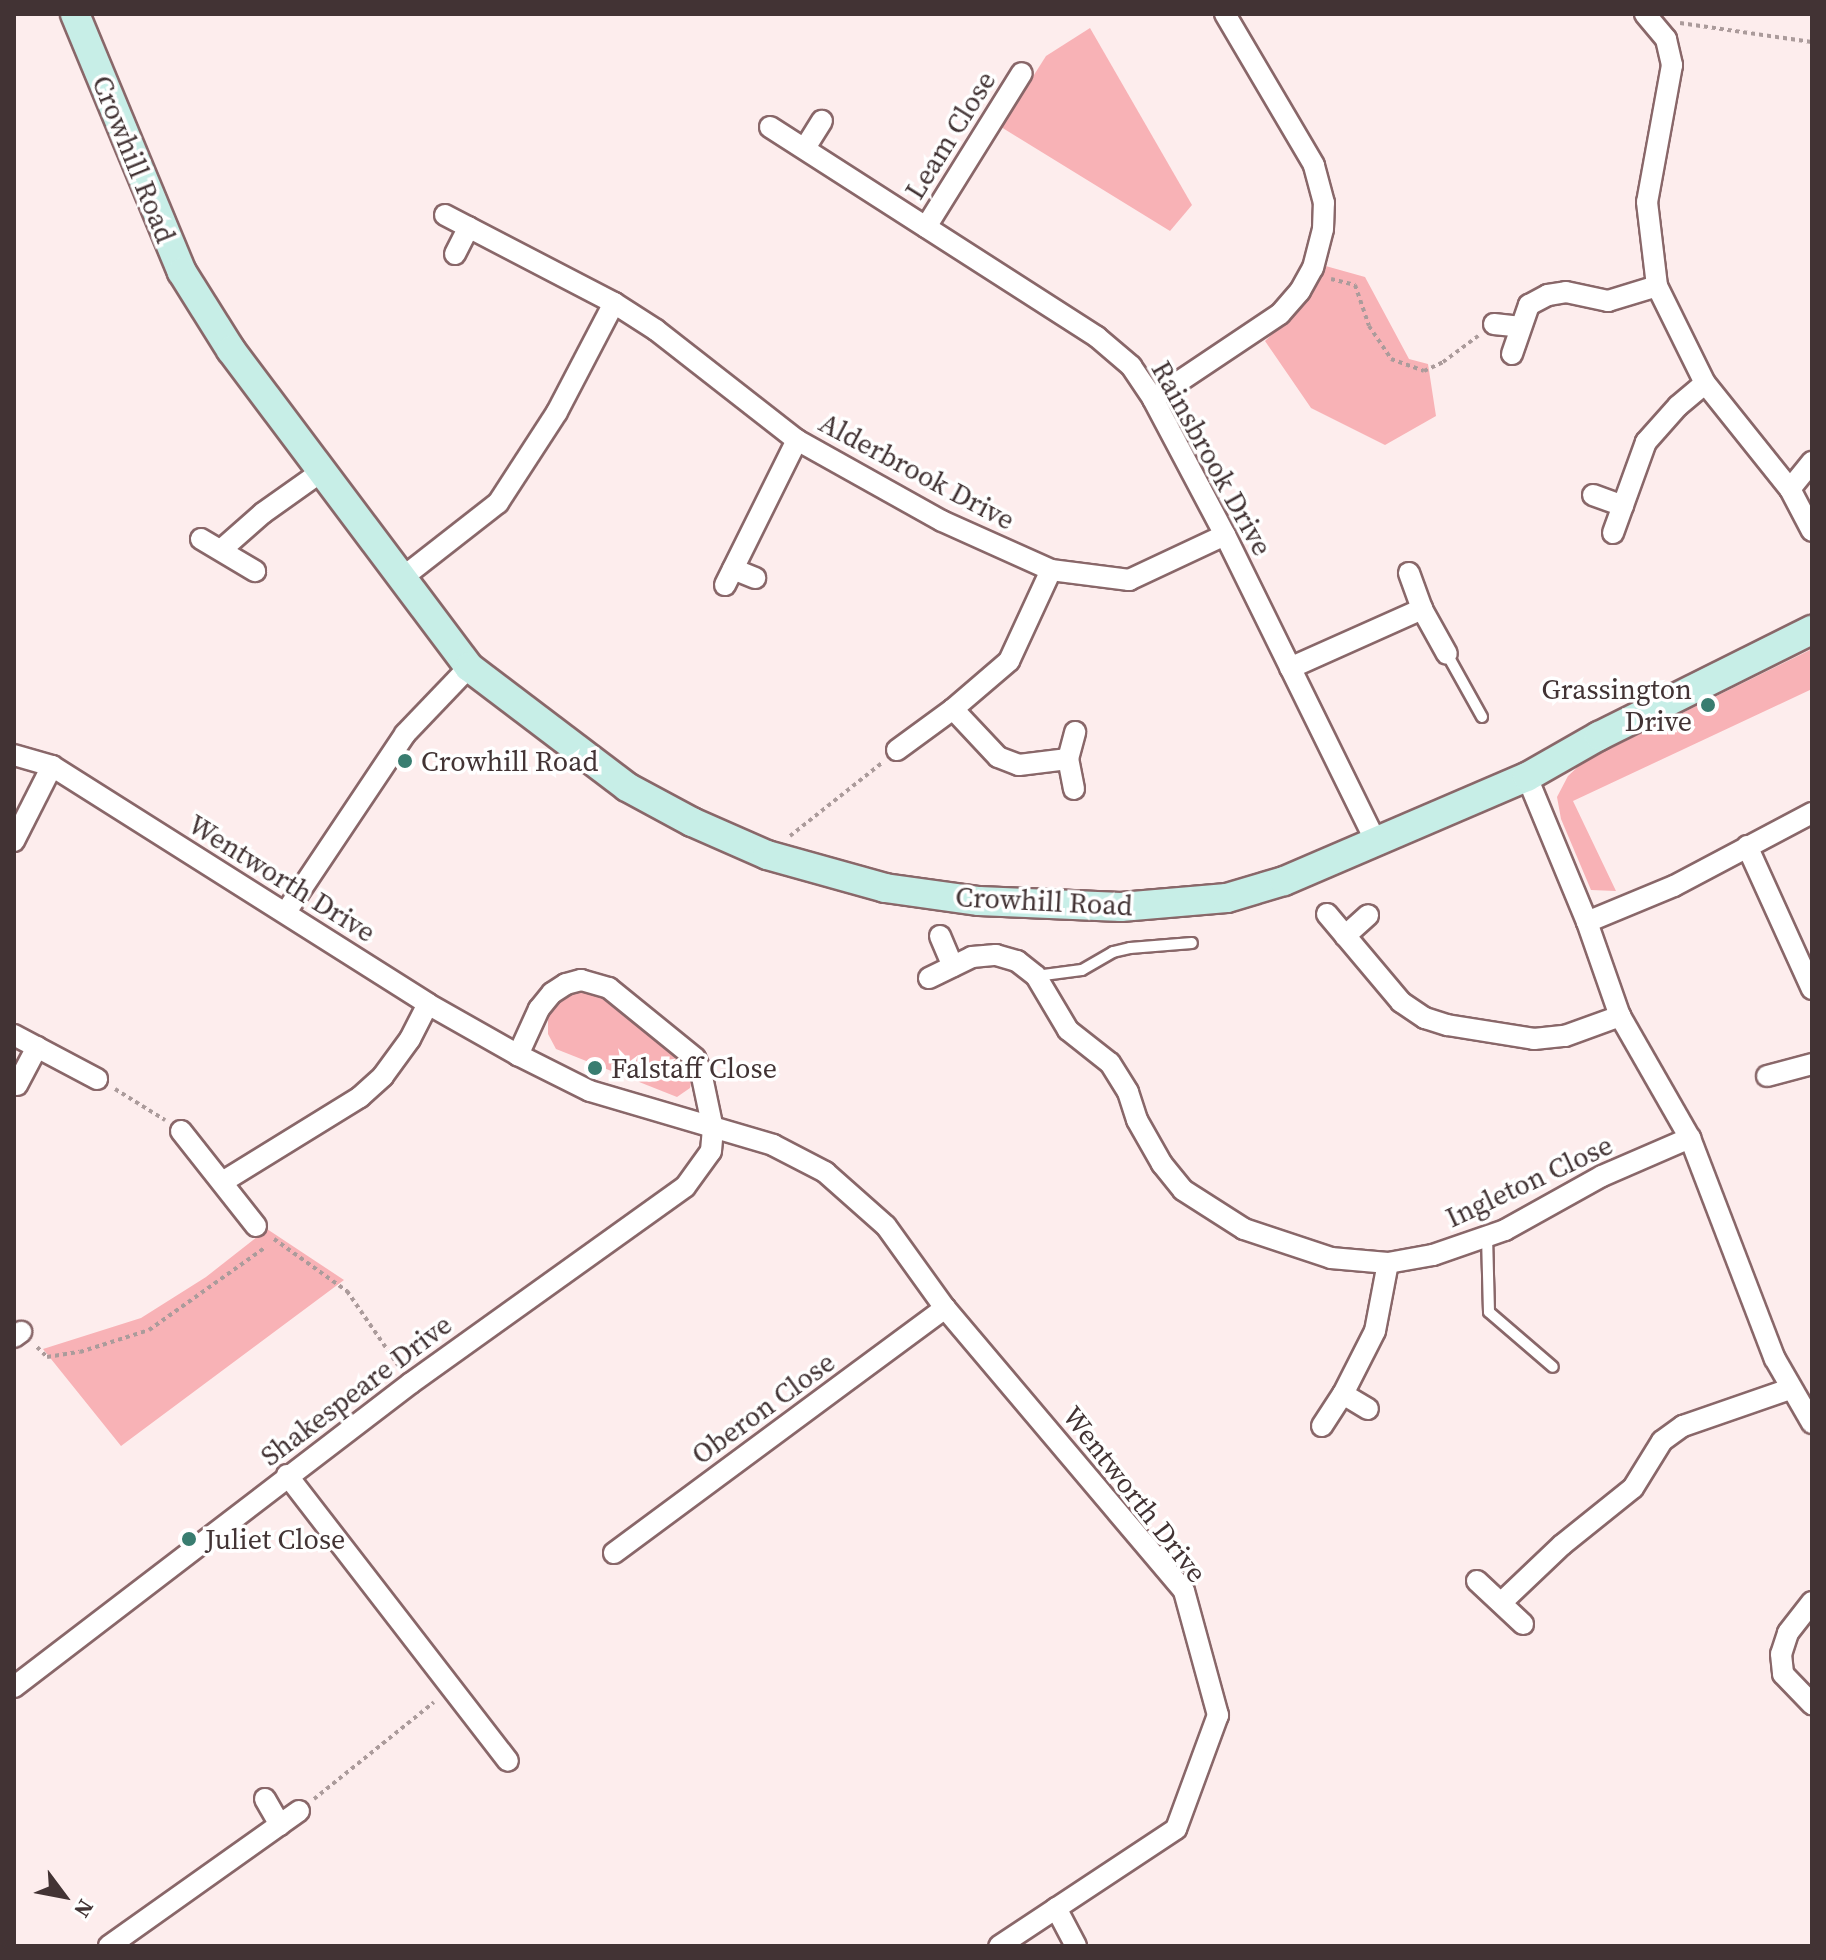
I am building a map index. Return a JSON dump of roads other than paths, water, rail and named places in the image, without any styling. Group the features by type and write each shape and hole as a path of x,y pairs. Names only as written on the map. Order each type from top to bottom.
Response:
{"street":[{"name":"Crowhill Road","path":"75,14 182,272 231,350 469,667 627,787 692,822 767,855 885,888 979,901 1121,907 1227,898 1284,881 1527,777 1599,736 1812,630"},
{"path":"1153,399 1280,314 1309,274 1323,229 1324,203 1314,165 1225,14"},
{"path":"1646,16 1666,39 1672,65 1647,202 1657,286 1705,383 1790,489 1812,531"},
{"name":"Leam Close","path":"926,227 1022,73"},
{"path":"805,148 822,121"},
{"name":"Rainsbrook Drive","path":"770,127 1097,337 1131,366 1153,399 1225,535 1376,842"},
{"name":"Alderbrook Drive","path":"445,215 614,303 656,330 797,440 942,521 1051,570 1129,580 1225,535"},
{"path":"455,254 469,227"},
{"path":"1512,354 1529,305 1548,295 1566,292 1608,301 1657,286"},
{"path":"402,578 498,503 557,412 614,303"},
{"path":"1494,324 1521,327"},
{"path":"1613,533 1646,442 1678,406 1705,383"},
{"path":"755,578 729,577 797,440"},
{"path":"1790,489 1812,462"},
{"path":"221,550 263,513 322,471"},
{"path":"1593,495 1623,506"},
{"path":"201,539 255,571"},
{"path":"897,750 953,709 1009,661 1051,570"},
{"path":"1409,573 1422,609 1447,654"},
{"path":"1290,668 1422,609"},
{"path":"286,912 405,734 469,667"},
{"path":"953,709 998,757 1019,765 1068,759"},
{"path":"1074,789 1068,759 1075,732"},
{"name":"Wentworth Drive","path":"14,755 52,766 428,1004 518,1055 590,1091 773,1145 825,1172 886,1226 945,1308 1184,1591 1218,1715 1176,1829 999,1946"},
{"path":"14,841 52,766"},
{"path":"1527,777 1587,922 1620,1016 1690,1138 1728,1242 1790,1389 1812,1423"},
{"path":"1587,922 1674,886 1812,813"},
{"path":"1747,846 1812,989"},
{"path":"1327,914 1401,1002 1425,1018 1447,1025 1534,1039 1565,1036 1620,1016"},
{"path":"1345,936 1368,915"},
{"path":"940,936 953,966"},
{"name":"Ingleton Close","path":"929,978 972,957 996,955 1017,961 1036,976 1068,1030 1110,1063 1128,1092 1137,1120 1162,1164 1183,1190 1244,1229 1331,1258 1388,1263 1433,1255 1487,1236 1602,1176 1690,1138"},
{"path":"518,1055 539,1009 552,993 566,984 581,980 609,988 695,1058 713,1129"},
{"path":"224,1181 360,1097 383,1076 410,1039 428,1004"},
{"path":"14,1035 97,1079"},
{"path":"17,1085 37,1047"},
{"path":"1767,1076 1812,1064"},
{"name":"Shakespeare Drive","path":"14,1687 287,1475 685,1187 711,1151 713,1129"},
{"path":"181,1131 224,1181 256,1226"},
{"path":"1322,1426 1343,1394 1375,1331 1388,1263"},
{"name":"Oberon Close","path":"614,1553 945,1308"},
{"path":"1502,1602 1562,1545 1633,1488 1662,1441 1683,1426 1790,1389"},
{"path":"1343,1394 1368,1409"},
{"path":"287,1475 449,1690 508,1761"},
{"path":"1477,1581 1523,1624"},
{"path":"1812,1602 1788,1633 1781,1654 1783,1674 1812,1704"},
{"path":"265,1799 280,1825"},
{"path":"109,1946 299,1811"},
{"path":"1056,1908 1076,1946"}],"lane":[{"path":"1447,654 1482,717"},
{"path":"1036,976 1082,970 1113,952 1130,948 1192,943"},
{"path":"1487,1236 1489,1312 1553,1367"}],"place":[{"name":"Grassington Drive","path":"1708,705"},
{"name":"Crowhill Road","path":"405,761"},
{"name":"Falstaff Close","path":"595,1068"},
{"name":"Juliet Close","path":"189,1539"}]}
